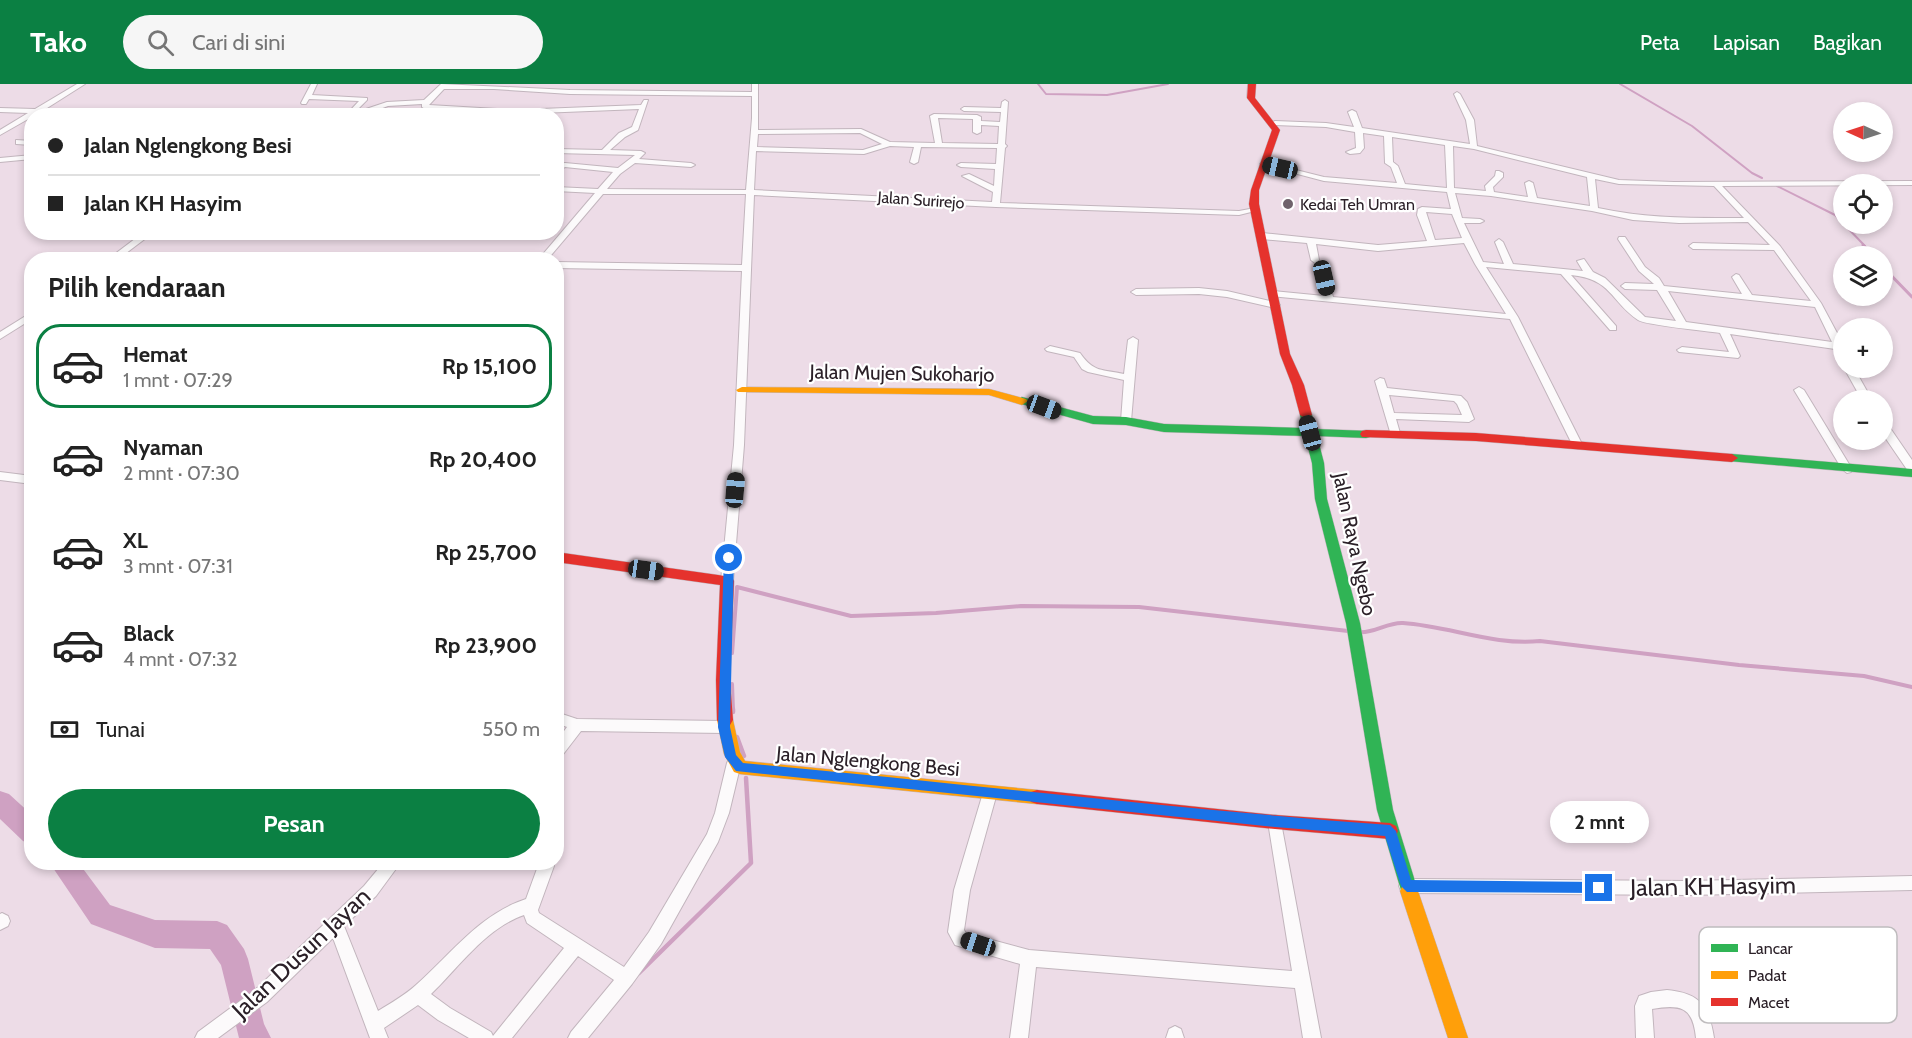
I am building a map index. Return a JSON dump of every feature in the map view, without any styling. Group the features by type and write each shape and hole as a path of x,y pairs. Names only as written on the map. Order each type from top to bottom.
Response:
{"street":[{"path":"40,108 82,84"},
{"path":"314,84 305,100 365,99 377,100 385,104"},
{"path":"577,1038 656,938 713,837 722,813 734,763 724,727 727,581 739,445 752,149 757,105 755,84"},
{"path":"1252,84 1250,90 1252,100 1275,123 1315,124 1474,147 1591,177 1631,183 1912,183"},
{"path":"374,108 385,104 426,102 443,86 554,91 755,94"},
{"path":"548,98 554,91"},
{"path":"605,151 622,135 635,128 650,93"},
{"path":"1456,94 1470,120 1474,147"},
{"path":"355,108 365,99"},
{"path":"426,102 425,107 435,108"},
{"path":"948,109 1005,106 996,205"},
{"path":"564,109 643,107"},
{"path":"589,119 590,108"},
{"path":"0,110 24,111"},
{"path":"1350,152 1360,148 1359,130 1352,112"},
{"path":"939,146 934,116 979,118 977,132"},
{"path":"0,133 24,118"},
{"path":"978,123 1004,124"},
{"name":"Jalan Raya Ngebo","path":"1275,123 1276,130 1255,190 1256,214 1285,354 1298,385 1318,463 1321,499 1353,623 1390,831 1458,1038"},
{"path":"754,132 861,131 888,144"},
{"path":"1388,135 1389,163 1394,166 1402,186"},
{"path":"19,142 24,142"},
{"path":"752,149 864,152 888,144 1003,146"},
{"path":"1449,144 1447,168 1449,189 1465,240 1512,317 1578,446"},
{"path":"914,162 918,145"},
{"path":"564,151 642,153 619,171 564,235"},
{"path":"0,160 24,158"},
{"path":"633,161 691,165"},
{"path":"1264,164 1324,179 1491,194 1594,209 1627,217 1655,220 1750,220"},
{"path":"564,165 619,171"},
{"path":"961,165 1000,167"},
{"path":"1491,194 1489,186 1499,177 1499,172"},
{"path":"966,176 998,191"},
{"path":"1591,177 1594,209"},
{"path":"1529,183 1533,200"},
{"path":"1716,184 1777,248 1818,305 1833,336"},
{"name":"Jalan Surirejo","path":"564,189 680,193 750,192 996,205 1256,214"},
{"path":"1432,244 1421,215 1422,209 1480,221"},
{"path":"1262,236 1378,248 1465,240"},
{"path":"1622,239 1642,269 1653,277 1661,288 1682,323"},
{"path":"122,252 139,240"},
{"path":"549,252 560,240"},
{"path":"1311,241 1315,260"},
{"path":"1499,242 1510,267"},
{"path":"1693,246 1777,248"},
{"path":"1581,261 1590,274"},
{"path":"1479,264 1590,274 1602,280 1642,319 1833,345"},
{"path":"564,265 747,268"},
{"path":"1565,273 1613,328"},
{"path":"1736,277 1749,298"},
{"path":"1324,278 1329,299"},
{"path":"1625,286 1818,305"},
{"path":"1136,292 1199,291 1274,299 1329,299 1512,317"},
{"path":"0,336 24,320"},
{"path":"1682,350 1735,356 1723,329"},
{"path":"1126,422 1133,340"},
{"path":"1050,349 1077,355 1085,367 1091,370 1129,378"},
{"path":"1390,416 1467,421 1469,419 1462,402 1457,398 1381,386 1395,433"},
{"name":"Jalan Mujen Sukoharjo","path":"742,390 989,392 1093,420 1164,428 1476,437 1912,473"},
{"path":"1799,390 1847,469"},
{"path":"1893,440 1912,468"},
{"path":"0,476 24,479"},
{"path":"564,558 727,581"},
{"path":"564,720 577,724 724,727"},
{"path":"564,742 577,724"},
{"name":"Jalan Nglengkong Besi","path":"734,763 750,770 957,788 1275,822 1390,831"},
{"path":"990,793 962,890 956,932 960,939 1029,958 1301,980"},
{"path":"1275,822 1312,1038"},
{"name":"Jalan Dusun Jayan","path":"204,1038 261,996 370,891 387,870"},
{"path":"544,870 531,905 533,918 626,978"},
{"name":"Jalan KH Hasyim","path":"1407,886 1688,888 1912,883"},
{"path":"335,923 376,1031 460,953 511,911 531,905"},
{"path":"501,1038 576,946"},
{"path":"1019,1038 1029,958"},
{"path":"418,994 444,1014 485,1038"},
{"path":"1645,1038 1642,1006 1645,1002 1676,1000 1696,1008 1699,1012"},
{"path":"1702,1023 1705,1038"}],"waterway":[{"path":"1038,84 1046,94 1107,95 1168,84"},
{"path":"1620,84 1692,126 1752,173 1762,178"},
{"path":"1777,186 1835,215 1865,246"},
{"path":"1893,277 1912,297"},
{"path":"732,653 737,587 851,616 936,613 1021,606 1139,607 1348,631"},
{"path":"1358,632 1403,623 1506,641 1540,641 1739,665 1864,676 1912,687"},
{"path":"732,684 733,710"},
{"path":"737,737 744,756"},
{"path":"639,973 751,863 746,778"},
{"path":"0,802 24,825"},
{"path":"68,870 101,915 155,934 217,935 234,959 251,1031 256,1038"}],"traffic: fast":[{"path":"1022,401 1093,420 1126,421 1164,428 1366,434"},
{"path":"1306,415 1318,463 1321,499 1353,623 1385,810 1409,891"},
{"path":"1732,458 1912,473"}],"traffic: slow":[{"path":"742,390 989,392 1022,401"},
{"path":"725,720 732,754 740,767 1037,797"},
{"path":"1409,891 1458,1038"}],"traffic: jam":[{"path":"1252,84 1251,98 1276,130 1255,190 1254,204 1285,354 1298,385 1306,415"},
{"path":"1366,434 1476,437 1732,458"},
{"path":"564,558 727,581 723,680 725,720"},
{"path":"1037,797 1275,822 1390,831"}],"place":[{"name":"Kedai Teh Umran","path":"1288,204"}],"route":[{"path":"729,558 723,714 731,757 740,767 750,770 957,788 1275,822 1390,831 1407,886 1599,888"}]}
